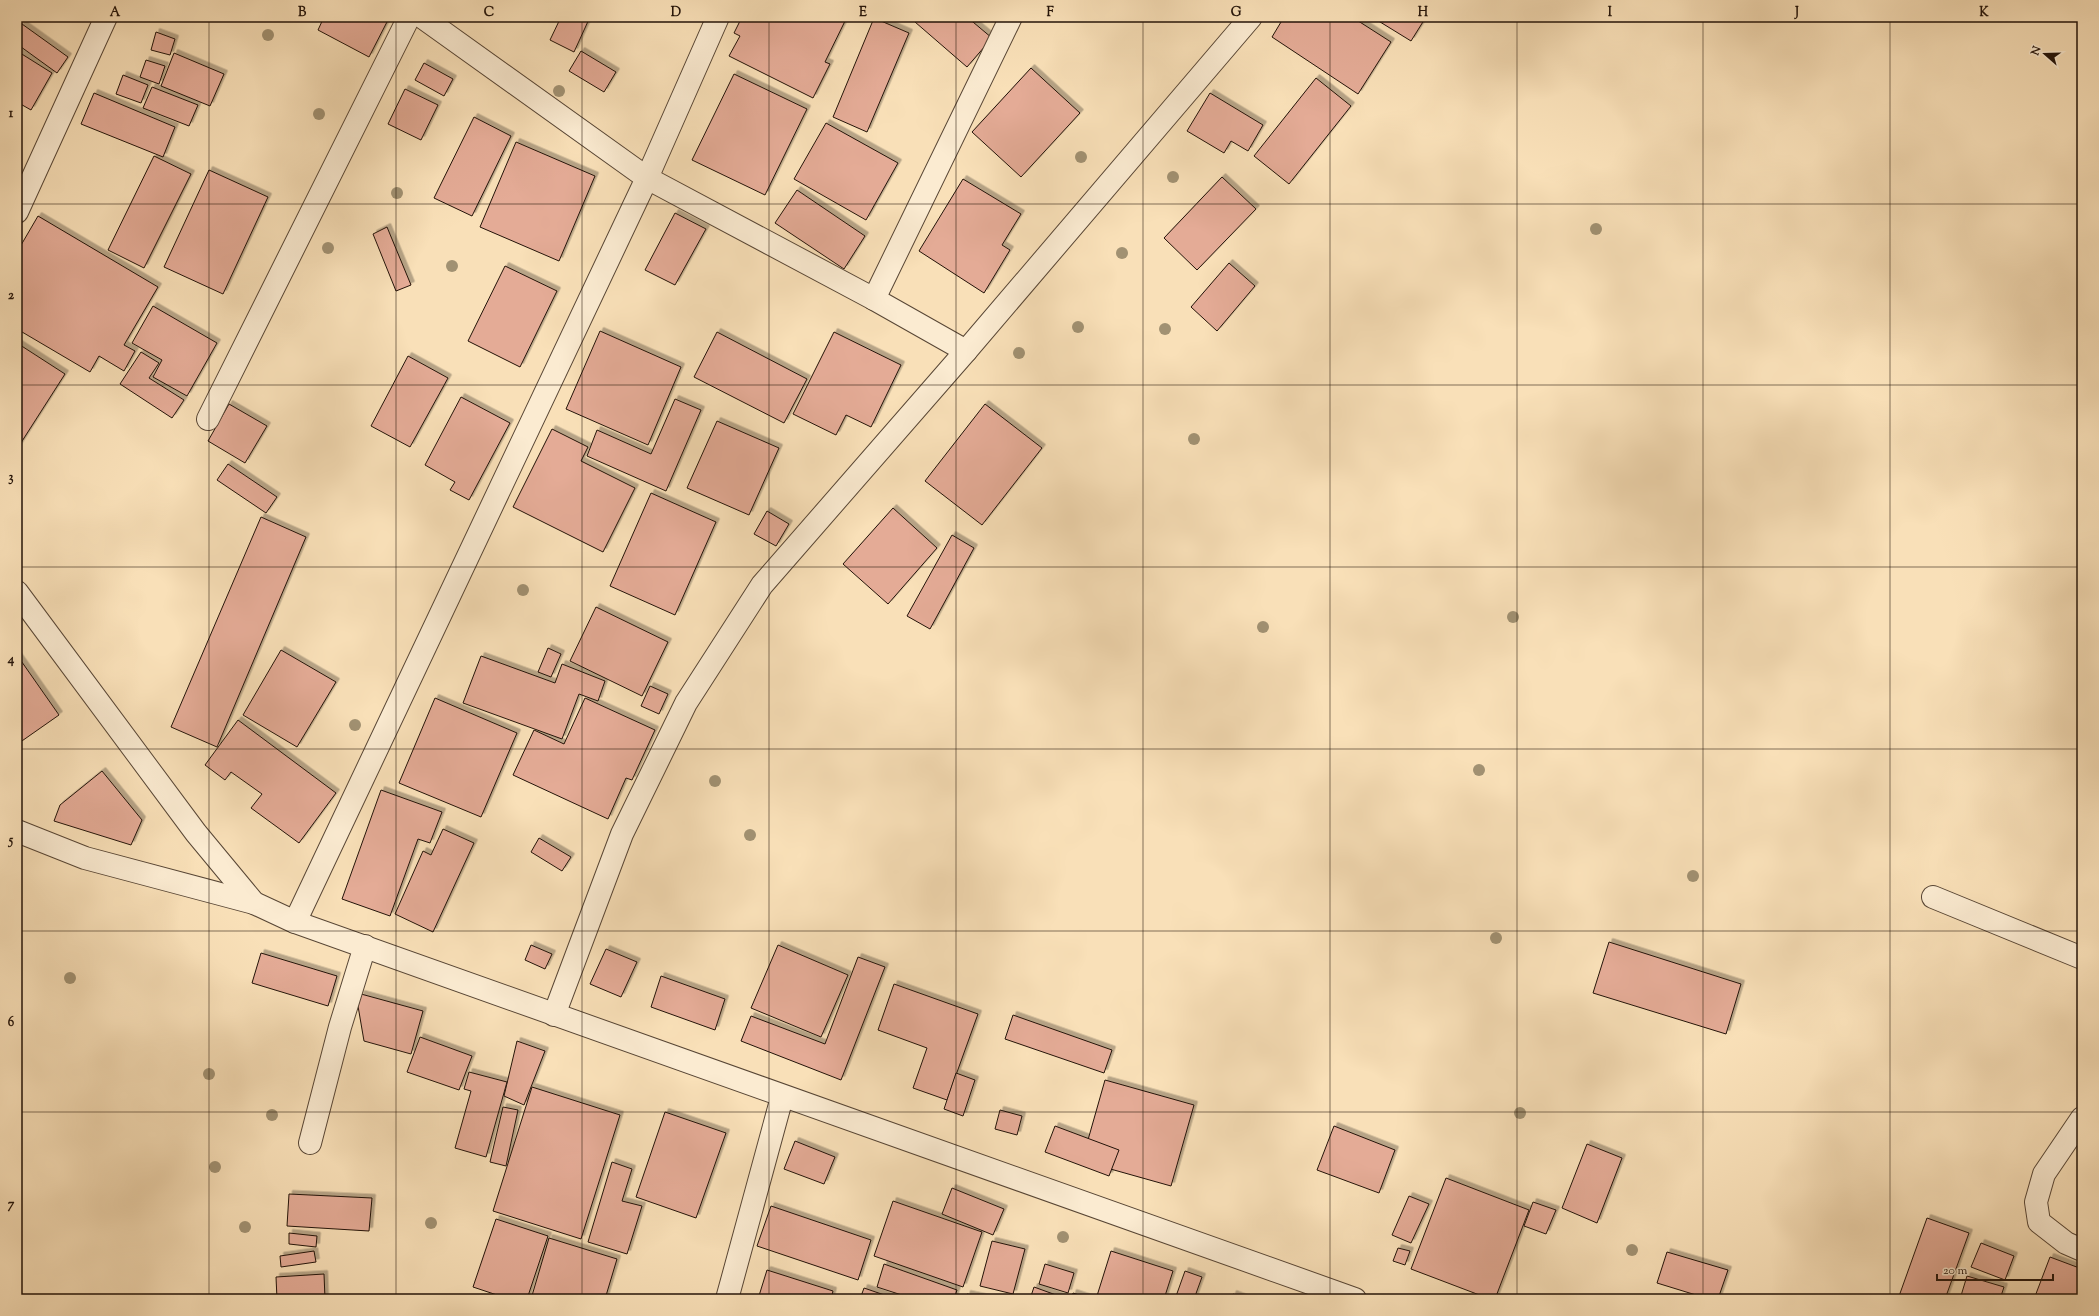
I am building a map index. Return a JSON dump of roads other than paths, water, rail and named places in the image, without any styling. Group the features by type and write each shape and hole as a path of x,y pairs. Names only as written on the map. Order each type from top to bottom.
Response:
{"street":[{"path":"17,212 106,17"},
{"path":"208,419 409,17"},
{"path":"422,17 648,178 874,298 966,351"},
{"path":"295,922 648,178 718,17"},
{"path":"874,298 1012,17"},
{"path":"554,1015 622,834 686,703 762,585 966,351 1251,17"},
{"path":"17,592 196,833 254,903"},
{"path":"17,831 85,858 254,903 295,922 782,1097 1355,1299"},
{"path":"1933,897 2082,958"},
{"path":"310,1143 340,1027 365,946"},
{"path":"727,1299 782,1097"},
{"path":"2082,1118 2044,1174 2036,1202 2039,1222 2066,1243 2082,1250"}]}
